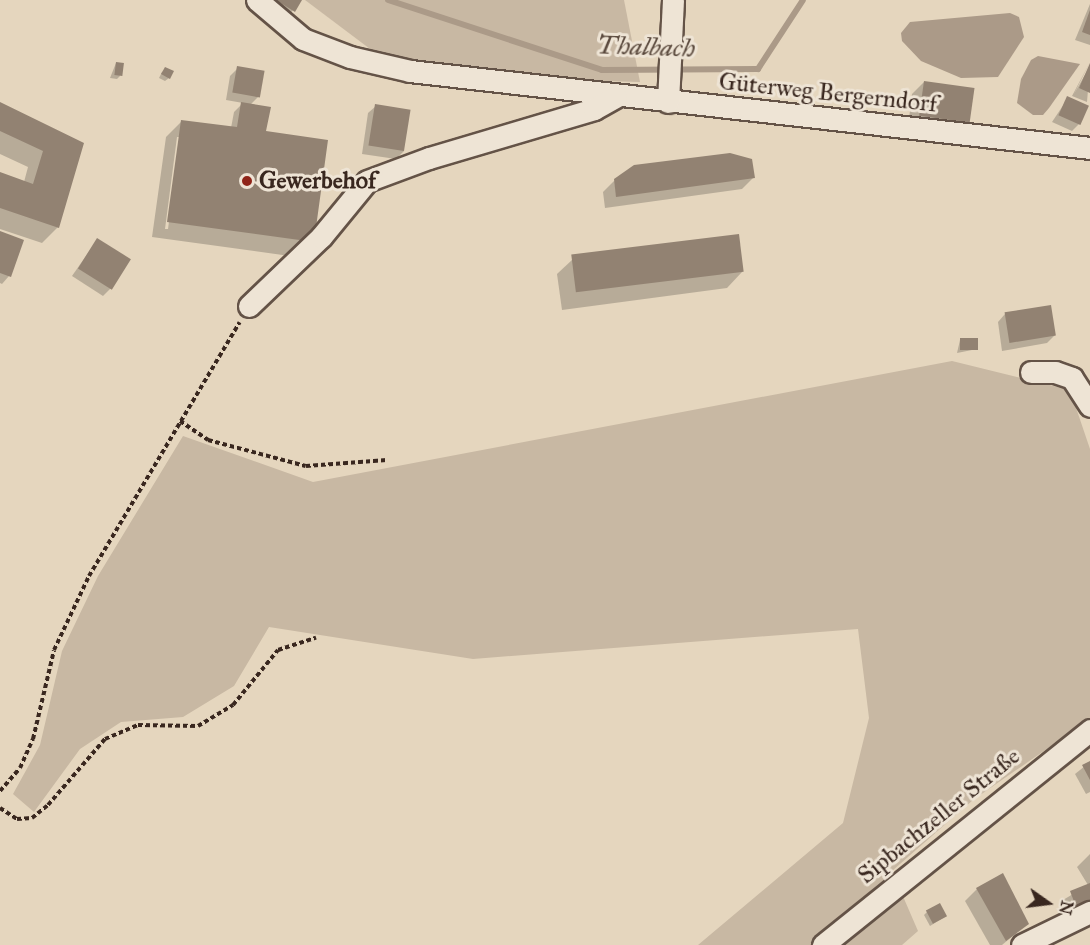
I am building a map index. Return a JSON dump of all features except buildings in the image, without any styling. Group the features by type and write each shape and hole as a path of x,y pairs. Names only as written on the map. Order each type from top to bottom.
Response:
{"street":[{"name":"Güterweg Bergerndorf","path":"257,0 303,39 350,57 410,71 616,97 669,96 1090,148"},
{"path":"669,96 673,0"},
{"path":"249,306 321,237 367,181 522,128 594,109 616,97"},
{"path":"1031,372 1055,372 1072,378 1090,406"},
{"name":"Sipbachzeller Straße","path":"823,945 1090,730"},
{"path":"1022,945 1090,912"}],"path":[{"path":"0,791 20,768 33,739 54,650 84,586 249,306"},
{"path":"180,421 208,440 306,465 387,460"},
{"path":"0,808 16,819 32,818 48,805 105,739 138,725 198,726 233,705 278,650 316,638"}],"shaded area":[{"path":"305,0 624,0 640,82 406,76"},
{"path":"1010,13 1019,17 1024,37 998,77 961,78 921,61 902,41 901,33 910,22"},
{"path":"1038,56 1080,64 1043,115 1033,115 1017,103 1021,79 1031,60"},
{"path":"952,361 1070,390 1090,449 1090,719 973,800 892,871 918,931 902,945 698,945 843,823 869,718 858,629 473,659 269,627 234,686 183,717 121,722 80,749 34,812 13,794 40,745 62,651 98,576 183,436 313,482"}],"waterway":[{"name":"Thalbach","path":"388,0 602,70 758,69 803,0"}],"place":[{"name":"Gewerbehof","path":"247,181"}]}
